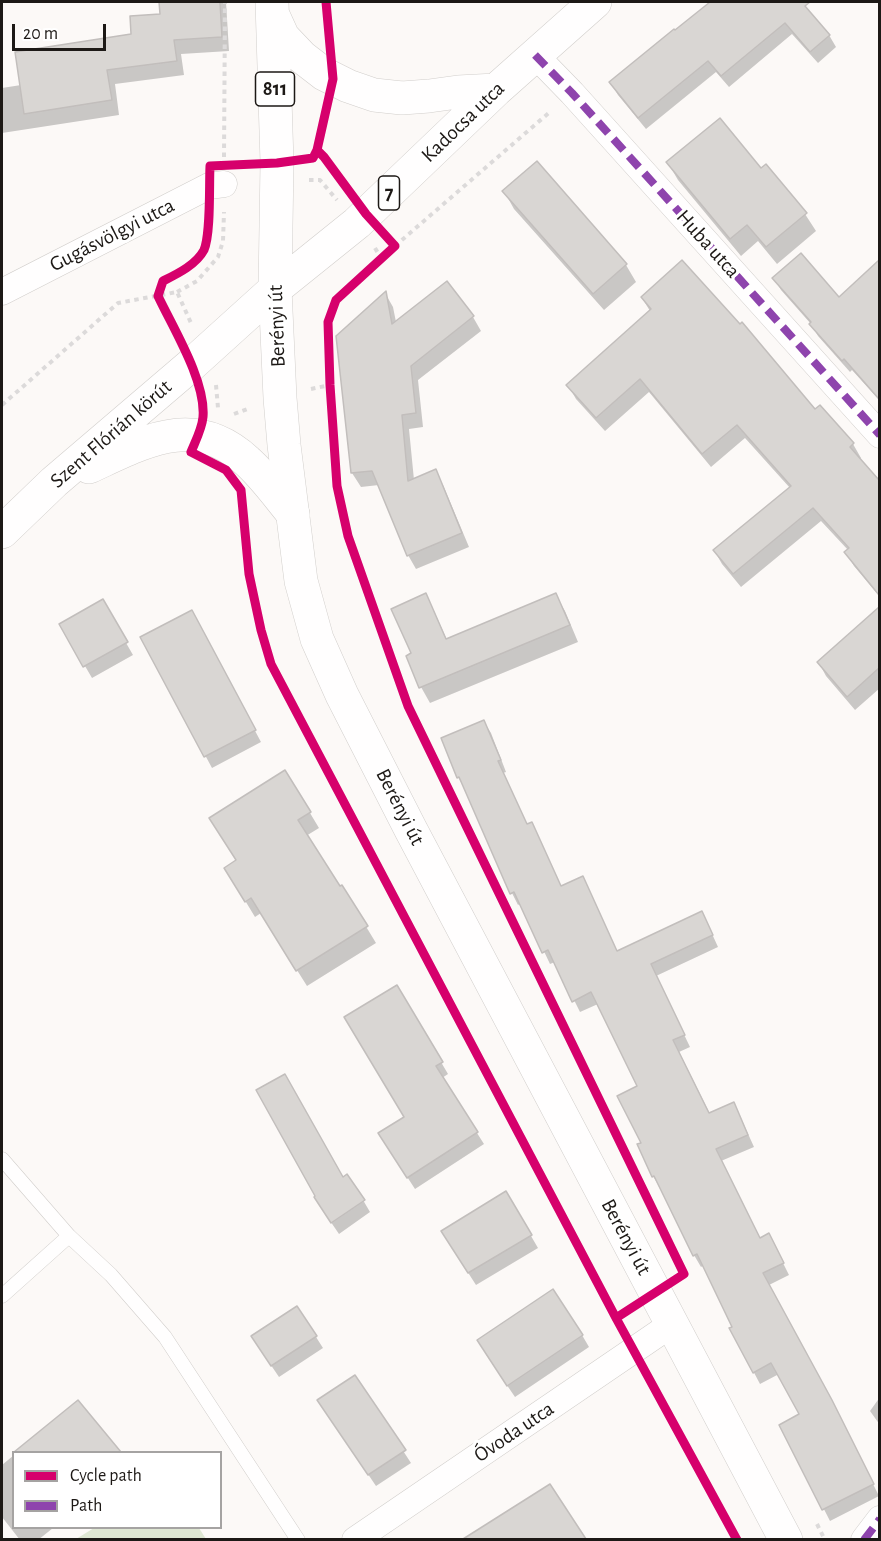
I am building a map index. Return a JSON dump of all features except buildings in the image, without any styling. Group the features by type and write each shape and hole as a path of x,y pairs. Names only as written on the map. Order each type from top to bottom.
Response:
{"main road":[{"name":"Kadocsa utca","path":"275,289 362,219 496,90 596,2"},
{"path":"273,8 283,37 302,57 324,74 348,86 374,95 402,98 496,90"},
{"name":"Berényi út","path":"273,8 277,181 275,289 284,445 301,581 317,639 342,695 411,830 786,1539"},
{"name":"Szent Flórián körút","path":"2,532 54,482 211,367 275,289"},
{"path":"54,482 140,444 178,434 198,435 233,448 249,462 293,514"}],"street":[{"name":"Huba utca","path":"535,55 572,93 879,435"},
{"name":"Gugásvölgyi utca","path":"2,292 219,179"},
{"name":"Óvoda utca","path":"355,1539 672,1324"},
{"path":"864,1539 879,1519"}],"lane":[{"path":"2,1159 69,1236 111,1275 165,1337 298,1539"},
{"path":"2,1296 69,1236"}],"path":[{"path":"2,405 118,303 159,292 177,292 197,280 218,257 223,241 219,179 225,2"},
{"path":"362,219 378,261 572,93"},
{"path":"277,181 320,180 395,246"},
{"path":"159,292 162,306"},
{"path":"177,292 211,367 219,410"},
{"path":"330,374 331,396"},
{"path":"301,391 330,385"}],"green space":[{"path":"92,1529 200,1529 206,1539 76,1539"}],"marked path":[{"path":"535,55 572,93 880,435"},
{"path":"864,1540 880,1519"}],"cycle path":[{"path":"326,2 333,79 317,150 313,158 277,163 210,166 209,222 204,250 191,265 163,281 158,296 194,371 203,403 200,431 191,452 226,470 241,490 249,574 271,664 616,1318 737,1540"},
{"path":"317,150 366,214 395,246 336,300 328,322 337,486 348,536 408,706 684,1274 616,1318"}]}
